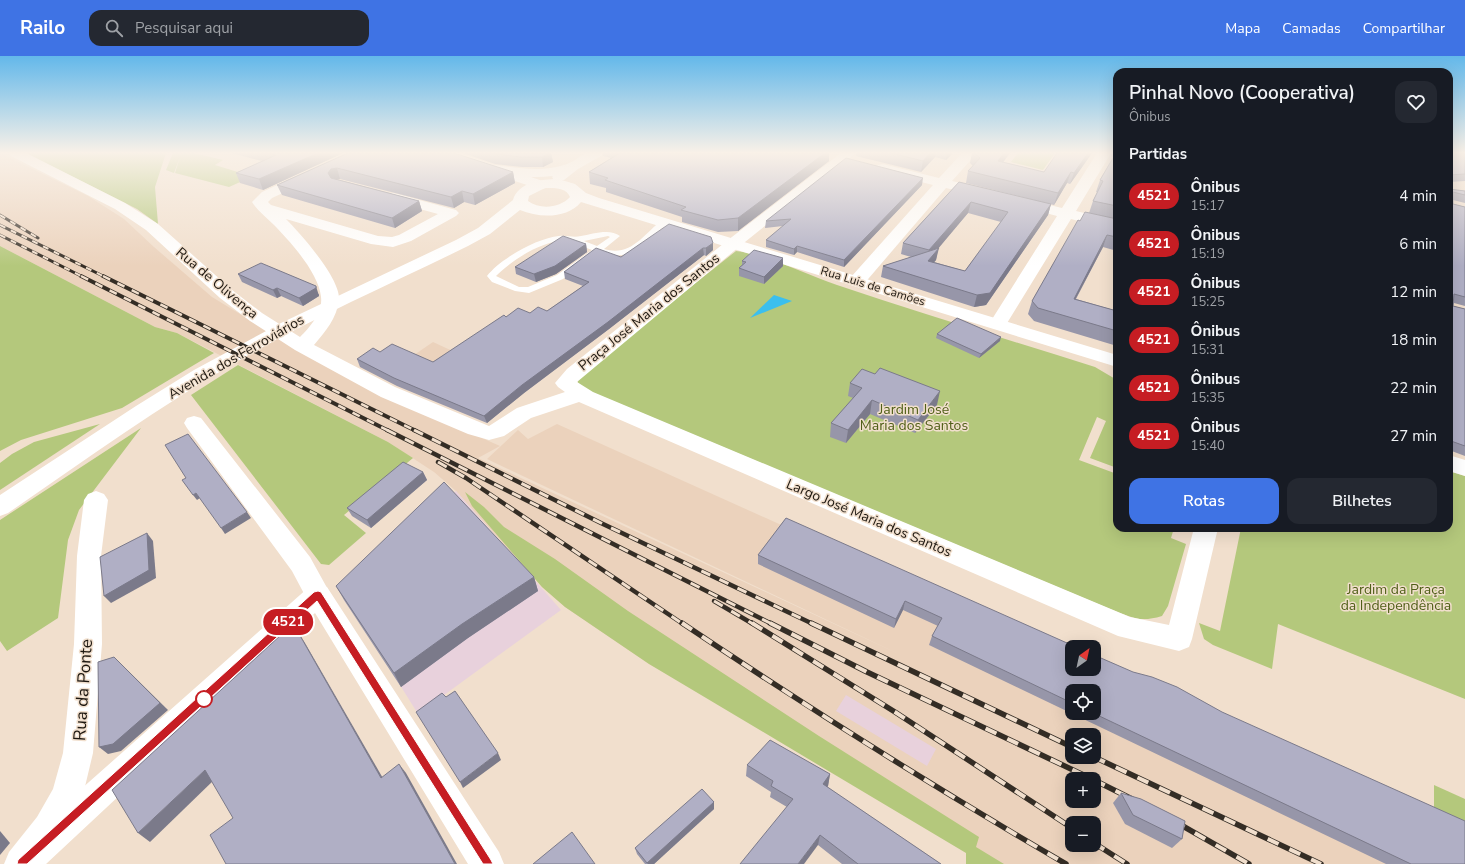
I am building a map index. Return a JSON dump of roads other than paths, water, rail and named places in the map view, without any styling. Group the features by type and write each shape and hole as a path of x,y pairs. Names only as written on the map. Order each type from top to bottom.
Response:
{"street":[{"name":"Rua de Olivença","path":"90,191 120,206 152,226 226,294 256,317 302,346 388,392 476,430 488,433"},
{"path":"266,202 289,191"},
{"path":"518,191 523,196 524,206 530,209 538,210 553,210 566,206 575,200 575,191"},
{"name":"Avenida dos Ferroviários","path":"484,231 523,196 534,191"},
{"path":"575,191 582,197 628,211"},
{"name":"Praça José Maria dos Santos","path":"488,433 497,431 524,414 574,388 574,373 801,191"},
{"path":"857,281 935,191"},
{"path":"974,191 1113,225"},
{"path":"998,324 1081,191"},
{"path":"266,202 378,241 393,242 430,226 451,213 377,193"},
{"path":"266,202 323,275 331,299 322,324 302,346"},
{"path":"566,206 628,211"},
{"name":"Avenida dos Ferroviários","path":"0,506 164,398 230,357 286,327 372,287 484,231 538,210"},
{"name":"Rua Luis de Camões","path":"628,211 1113,360"},
{"name":"Largo José Maria dos Santos","path":"574,388 703,447 1127,628 1179,639 1205,532"},
{"path":"194,423 302,564 318,595 487,864"},
{"path":"1453,464 1465,468"},
{"name":"Rua da Ponte","path":"22,864 48,828 67,795 78,753 88,644 89,556 96,500"},
{"path":"22,864 318,595"}],"lane":[{"path":"572,240 608,234 616,236 599,249 560,277 529,290 518,289 495,280 491,276 498,269 541,242 565,237 572,240 599,249 614,254 628,252 665,222"}],"water":[{"path":"774,295 792,301 750,318"}],"railway":[{"path":"0,215 38,238"},
{"path":"0,225 105,277"},
{"path":"0,235 83,277"},
{"path":"81,276 389,431"},
{"path":"103,276 416,431"},
{"path":"387,430 772,624"},
{"path":"414,430 603,524 813,624"},
{"path":"438,462 466,478 683,624"},
{"path":"714,601 753,624"},
{"path":"682,623 872,746 968,806 1066,864"},
{"path":"752,623 895,712 1065,823"},
{"path":"770,623 867,672 1077,772"},
{"path":"811,623 1065,744"},
{"path":"1101,760 1321,864"},
{"path":"1101,784 1132,799"},
{"path":"1174,821 1249,864"},
{"path":"1101,847 1127,864"}],"park label":[{"name":"Jardim José Maria dos Santos","path":"914,418"},
{"name":"Jardim da Praça da Independência","path":"1396,598"}]}
